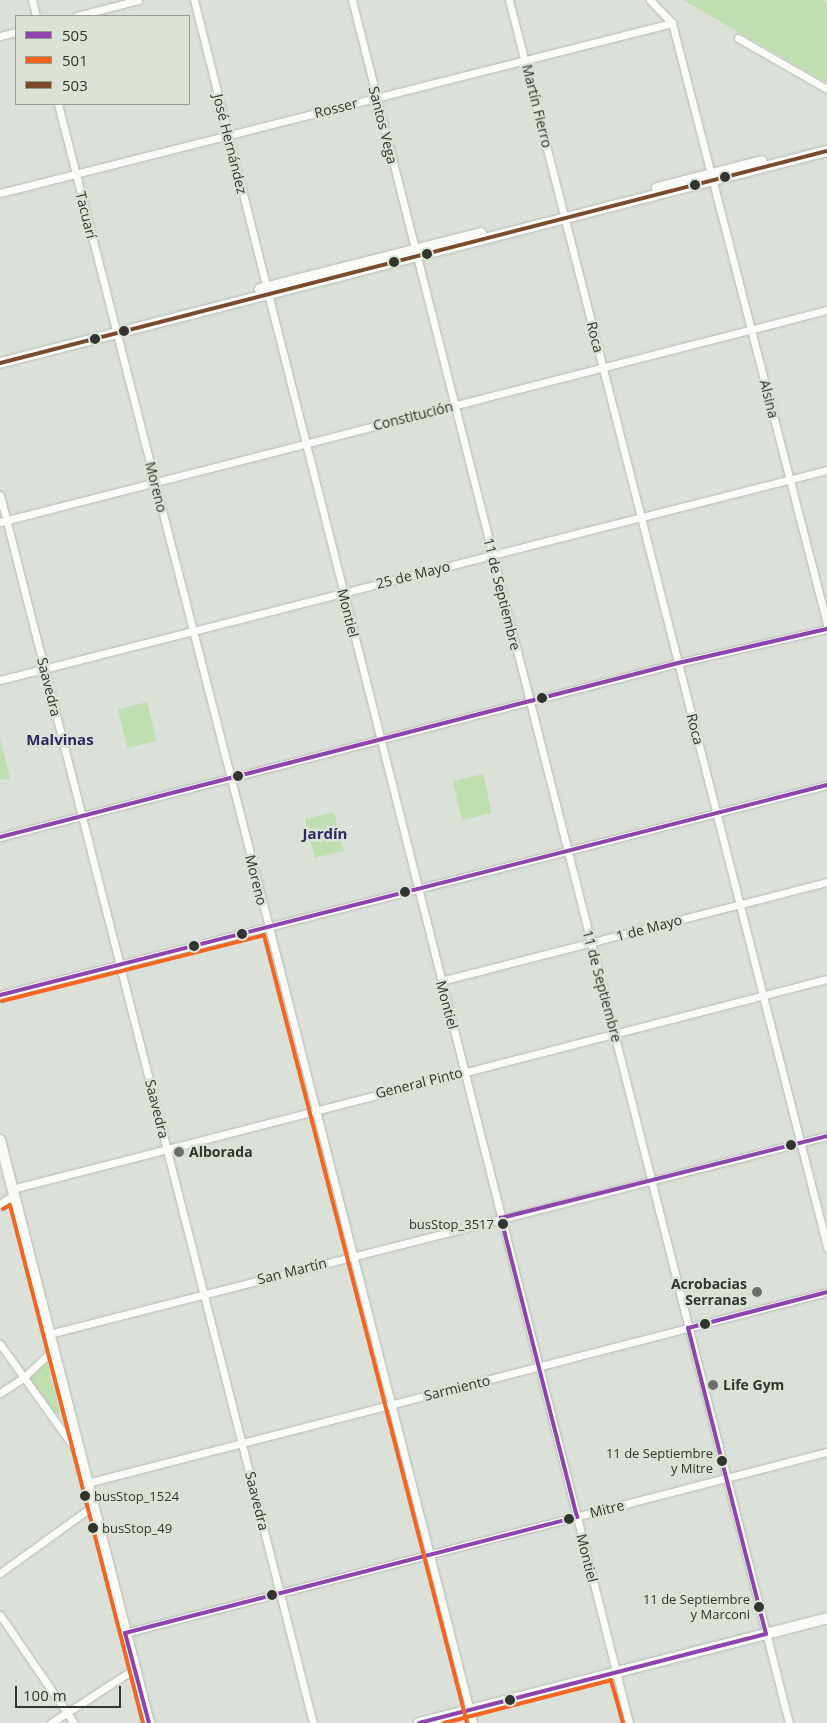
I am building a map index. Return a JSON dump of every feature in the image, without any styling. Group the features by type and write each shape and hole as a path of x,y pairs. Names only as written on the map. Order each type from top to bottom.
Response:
{"main road":[{"path":"713,178 827,145"},
{"path":"0,362 266,291 564,215 827,151"},
{"path":"0,356 115,330"},
{"path":"0,1140 148,1723"},
{"path":"419,1723 827,1618"}],"street":[{"path":"32,0 36,15"},
{"path":"81,15 138,0"},
{"name":"José Hernández","path":"194,0 266,291"},
{"name":"Santos Vega","path":"352,0 416,254"},
{"name":"Martín Fierro","path":"509,0 564,215"},
{"path":"650,0 672,23"},
{"name":"Rosser","path":"0,193 672,23"},
{"name":"Alsina","path":"672,23 827,624"},
{"path":"0,36 15,32"},
{"path":"738,38 827,89"},
{"name":"Tacuarí","path":"58,105 115,330"},
{"name":"Roca","path":"564,215 827,1247"},
{"name":"11 de Septiembre","path":"416,254 789,1723"},
{"name":"Montiel","path":"266,291 629,1723"},
{"name":"Constitución","path":"3,522 827,310"},
{"name":"Moreno","path":"115,330 473,1723"},
{"name":"25 de Mayo","path":"0,680 827,470"},
{"name":"Saavedra","path":"0,494 3,522 82,816 313,1723"},
{"path":"0,837 678,663 827,629"},
{"path":"0,995 827,785"},
{"name":"1 de Mayo","path":"441,981 827,882"},
{"name":"General Pinto","path":"0,1204 13,1192 166,1147 827,979"},
{"name":"San Martín","path":"49,1334 827,1136"},
{"name":"Sarmiento","path":"87,1483 827,1292"},
{"path":"0,1344 81,1457"},
{"path":"0,1393 23,1378 53,1350"},
{"name":"Mitre","path":"125,1633 827,1452"},
{"path":"0,1573 93,1506"},
{"path":"0,1615 74,1723"},
{"path":"51,1723 134,1669"}],"green space":[{"path":"683,0 823,0 827,3 827,83"},
{"path":"147,702 157,741 128,748 118,709"},
{"path":"0,739 10,778 0,780"},
{"path":"483,774 492,813 462,820 453,781"},
{"path":"334,812 344,851 315,858 305,819"},
{"path":"46,1357 60,1412 55,1414 28,1375"}],"transit line":[{"name":"503","path":"0,363 827,151"},
{"name":"505","path":"0,837 678,663 827,629"},
{"name":"505","path":"0,995 827,785"},
{"name":"501","path":"2,1001 264,935 467,1723"},
{"name":"505","path":"149,1723 125,1633 577,1517 501,1218 827,1136"},
{"name":"501","path":"3,1209 10,1205 143,1723"},
{"name":"505","path":"419,1723 766,1634 688,1328 827,1292"},
{"name":"501","path":"444,1723 611,1680 623,1723"}],"place":[{"name":"Alborada","path":"179,1152"},
{"name":"busStop_3517","path":"503,1224"},
{"name":"Acrobacias Serranas","path":"757,1292"},
{"name":"Life Gym","path":"713,1385"},
{"name":"11 de Septiembre y Mitre","path":"722,1461"},
{"name":"busStop_1524","path":"85,1496"},
{"name":"busStop_49","path":"93,1528"},
{"name":"11 de Septiembre y Marconi","path":"759,1607"}],"district":[{"name":"Malvinas","path":"60,740"},
{"name":"Jardín","path":"325,834"}]}
